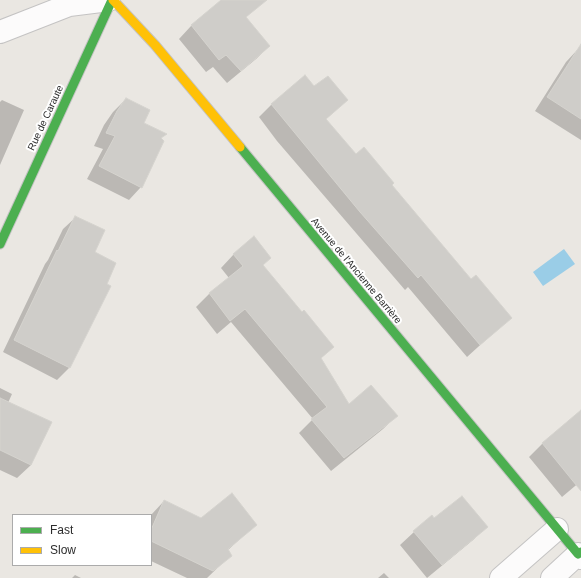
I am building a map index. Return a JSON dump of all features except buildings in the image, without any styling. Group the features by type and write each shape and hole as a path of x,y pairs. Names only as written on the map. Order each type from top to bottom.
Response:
{"street":[{"path":"0,32 69,5 112,0"},
{"name":"Rue de Caraute","path":"0,244 112,0"},
{"name":"Avenue de l'Ancienne Barrière","path":"112,0 154,45 557,530 580,555"},
{"path":"500,578 557,530"},
{"path":"552,578 580,555"}],"water":[{"path":"564,249 575,264 543,286 533,272"}],"traffic: fast":[{"path":"0,244 112,0"},
{"path":"240,147 578,554 581,552"}],"traffic: slow":[{"path":"113,0 155,45 240,147"}]}
